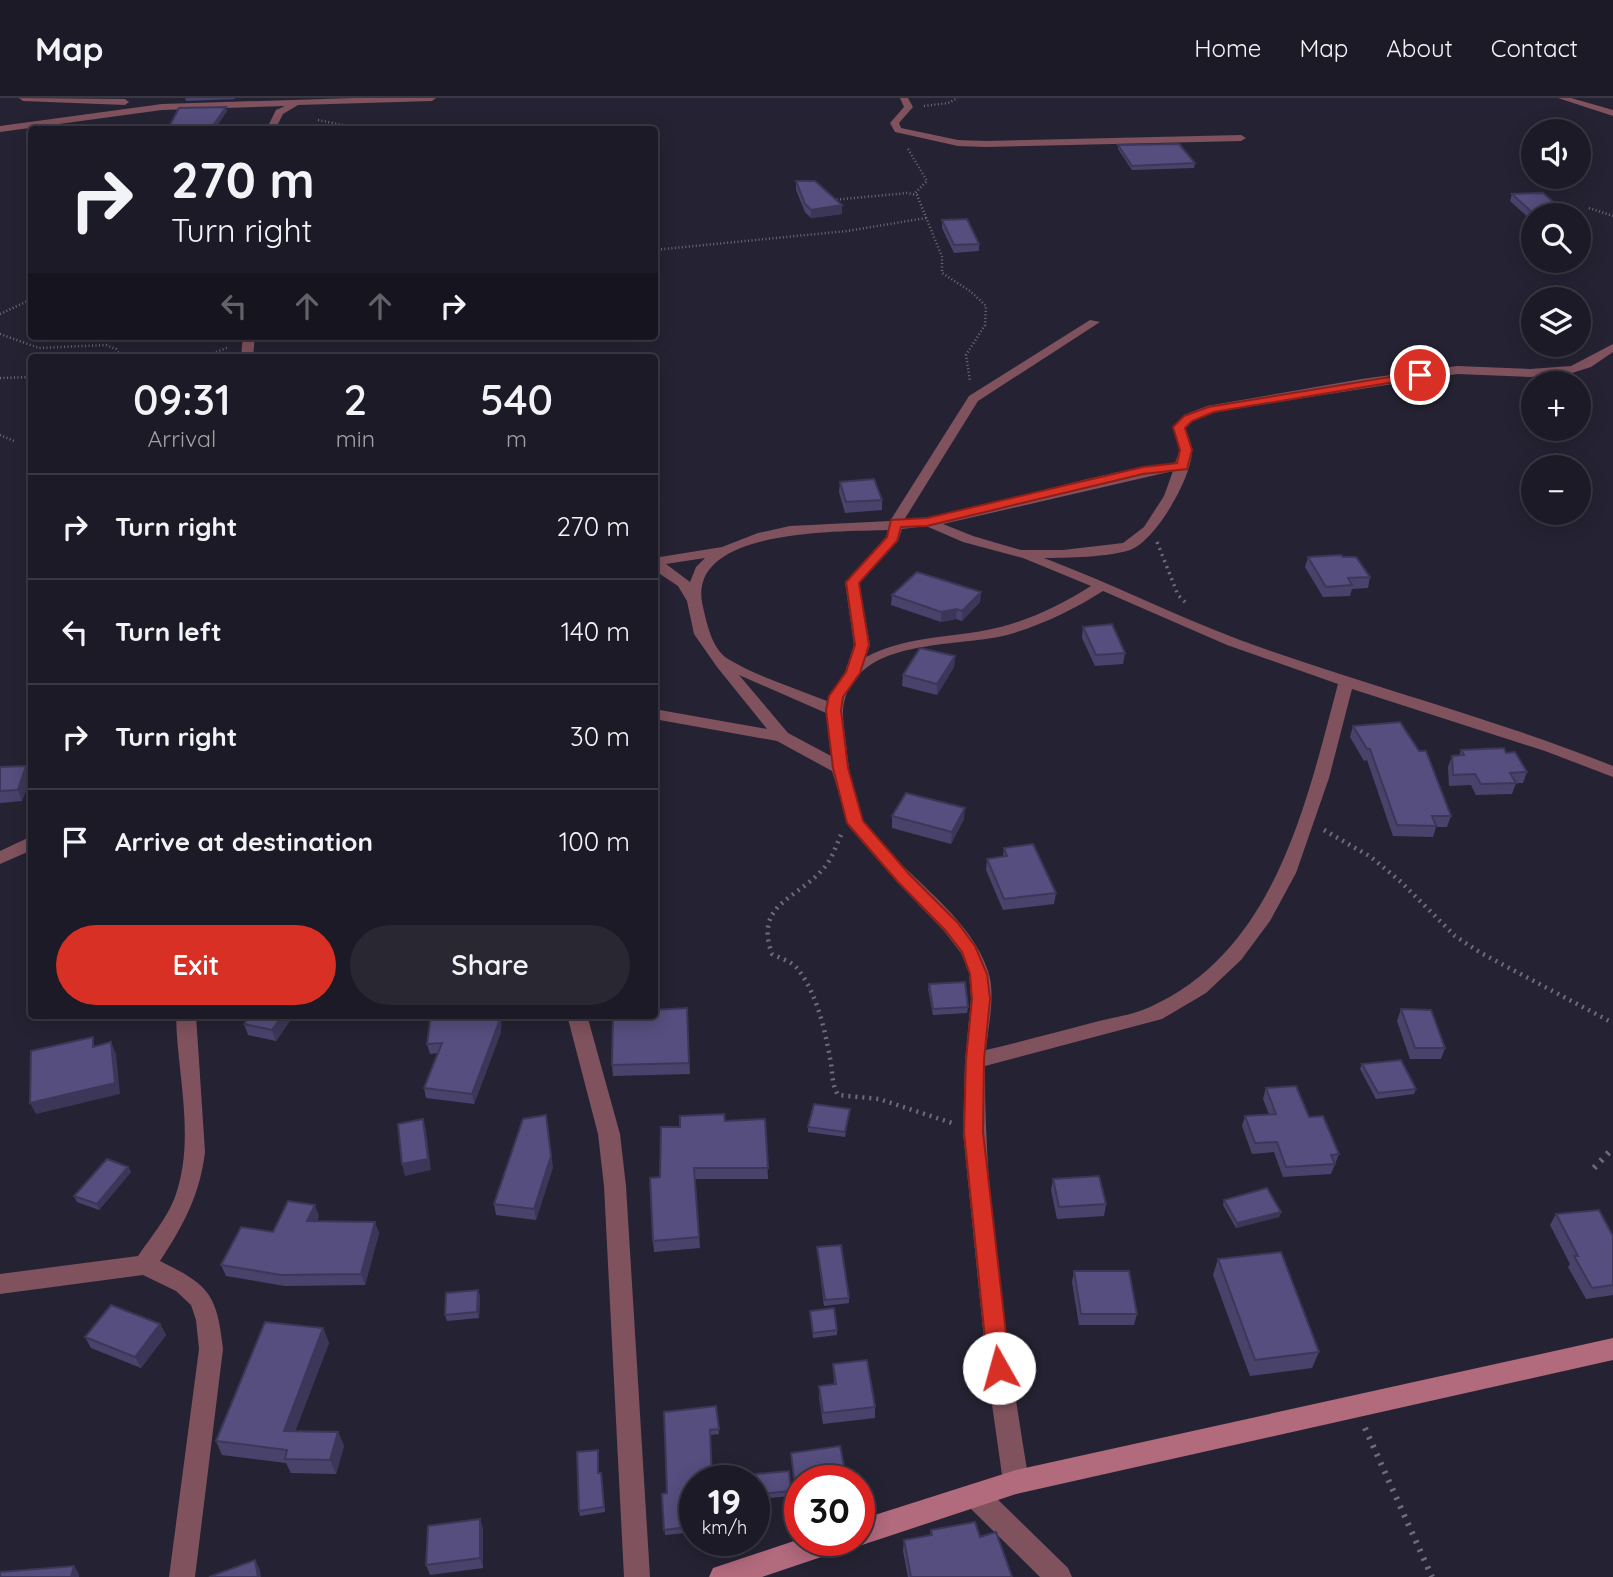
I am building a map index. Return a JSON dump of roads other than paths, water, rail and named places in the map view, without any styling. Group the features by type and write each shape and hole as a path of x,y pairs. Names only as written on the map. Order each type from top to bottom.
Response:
{"main road":[{"path":"875,1528 1016,1482 1613,1349"},
{"path":"722,1577 787,1556"}],"street":[{"path":"23,98 104,101 162,107"},
{"path":"0,129 162,107 432,98"},
{"path":"1562,98 1613,113"},
{"path":"906,103 894,123 898,130 939,140 986,144 1241,138"},
{"path":"272,126 284,110 294,104"},
{"path":"853,673 862,645 852,582 893,538 896,523 973,399 1094,322"},
{"path":"1020,554 1063,554 1127,547 1149,530 1171,496 1186,450 1179,427 1188,418 1212,409 1457,370 1530,373 1572,369 1587,364 1613,347"},
{"path":"694,601 700,572 706,563 766,534 794,529 927,522 1143,471 1182,466"},
{"path":"927,522 955,535 1020,554 1102,585 1202,629 1346,682 1538,743 1613,772"},
{"path":"658,562 727,551"},
{"path":"658,566 684,583 694,601 702,634 720,661 782,737"},
{"path":"1016,1482 994,1327 974,1132 975,1060 981,999 979,974 969,950 951,926 855,823 840,768 834,710 836,696 853,673 881,653 909,645 985,634 1047,618 1102,585"},
{"path":"720,661 834,710"},
{"path":"975,1060 1155,1014 1180,1003 1199,989 1246,943 1263,922 1308,820 1346,682"},
{"path":"658,715 782,737 840,768"},
{"path":"0,858 28,844"},
{"path":"145,1265 187,1196 194,1138 186,1019"},
{"path":"578,1019 608,1134 615,1186 636,1577"},
{"path":"0,1284 145,1265 184,1284 200,1299 208,1321 211,1349 182,1577"},
{"path":"976,1496 1059,1577"}]}
